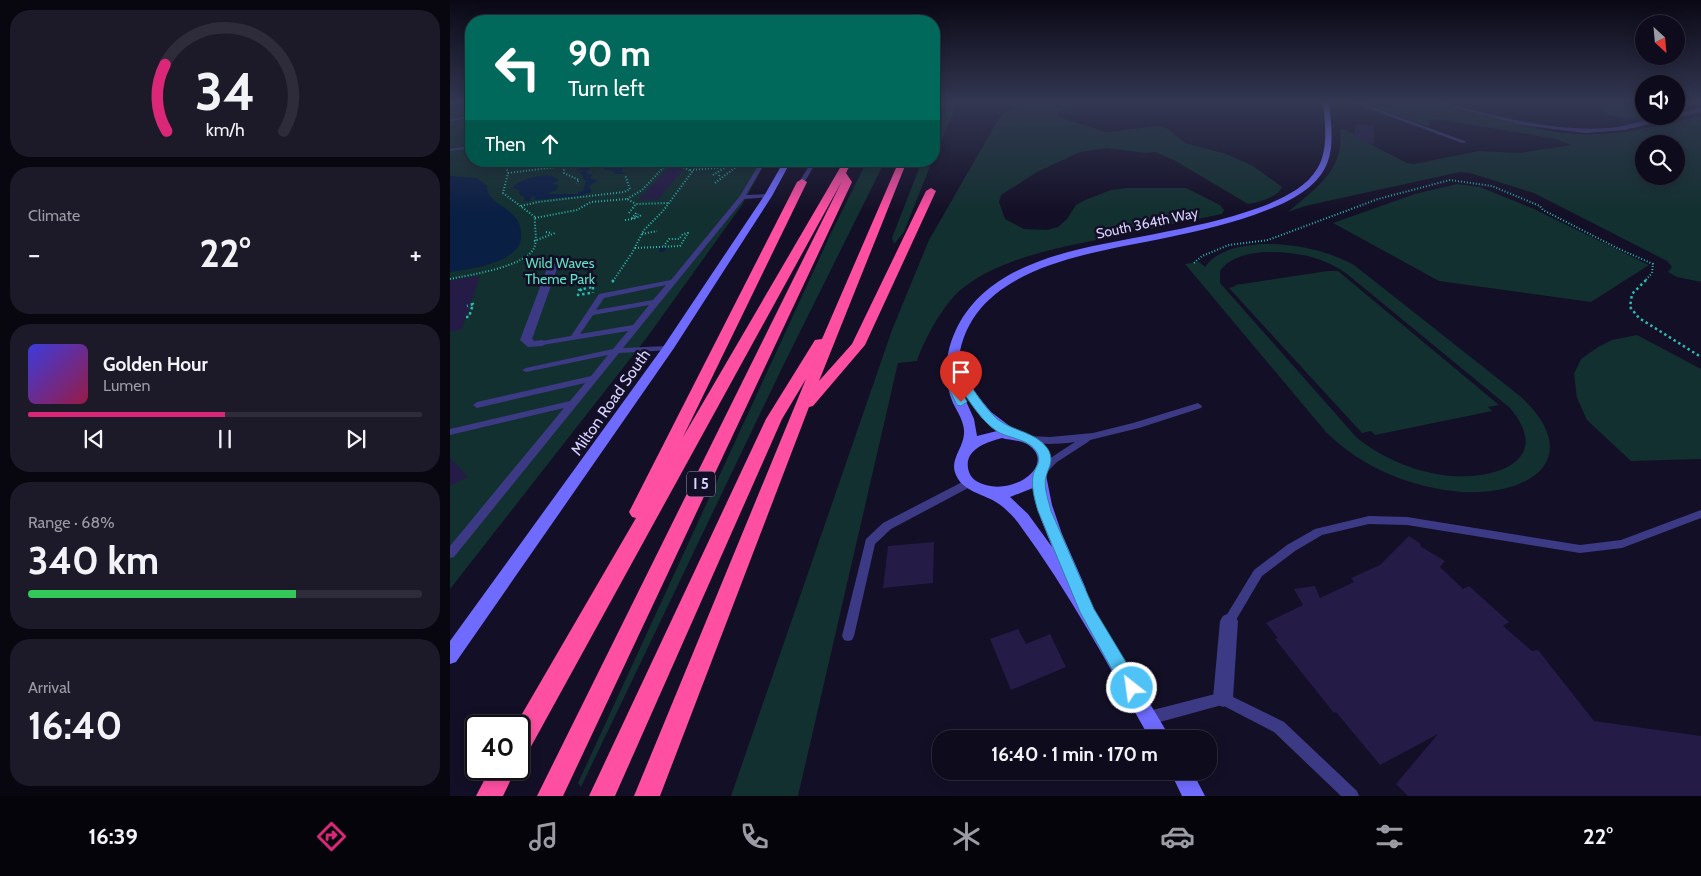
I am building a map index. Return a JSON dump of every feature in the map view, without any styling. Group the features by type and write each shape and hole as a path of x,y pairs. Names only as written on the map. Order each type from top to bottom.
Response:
{"highway":[{"name":"I 5","path":"530,723 845,167"},
{"name":"I 5","path":"550,796 847,182 845,167"},
{"name":"I 5","path":"647,796 841,308 900,167"},
{"path":"560,670 802,182"},
{"path":"801,412 858,345 931,191"},
{"name":"I 5","path":"602,796 774,419 841,308"},
{"path":"489,796 498,780"}],"street":[{"name":"South 364th Way","path":"965,452 970,443 970,426 954,389 953,348 967,319 988,295 1015,276 1066,257 1240,217 1291,196 1320,171 1326,151 1327,139"},
{"path":"1456,139 1464,142"},
{"name":"Milton Road South","path":"450,656 668,348 768,196 785,167"},
{"path":"542,343 532,345 526,340 553,266"},
{"path":"953,366 965,387 982,410 998,426 1038,445 1044,453 1045,462 1041,473 1040,495 1088,612"},
{"path":"1023,437 1002,434 987,437 974,443 961,459 960,468 963,476 968,483 1004,500 1023,518 1088,612 1156,730"},
{"path":"988,492 1002,493 1015,491 1027,486 1041,473"},
{"path":"1224,698 1229,621"},
{"path":"1185,780 1194,796"}],"lane":[{"path":"450,150 465,148"},
{"path":"450,554 742,197 760,167"},
{"path":"802,182 808,167"},
{"path":"802,182 811,167"},
{"path":"742,197 768,196"},
{"path":"574,337 602,296 674,281"},
{"path":"590,313 657,302"},
{"path":"542,343 636,327"},
{"path":"526,370 617,351 668,348"},
{"path":"477,405 594,378"},
{"path":"450,432 574,403"},
{"path":"1023,437 1042,441 1088,438 1198,406"},
{"path":"1041,473 1064,452 1088,438"},
{"path":"848,636 870,542 887,526 968,483"},
{"path":"1229,621 1258,573 1291,548 1319,532 1369,520 1407,521 1580,549 1622,544 1701,514"},
{"path":"1149,718 1224,698 1279,727 1352,796"}],"path":[{"path":"506,167 508,173 503,193 535,218"},
{"path":"508,173 556,167"},
{"path":"564,167 564,173 579,180 576,183"},
{"path":"535,218 577,210 591,202 627,199 642,190 663,167"},
{"path":"676,167 692,170 726,167"},
{"path":"610,284 642,234 669,203 695,167"},
{"path":"722,176 714,175 726,167"},
{"path":"715,183 735,167"},
{"path":"521,206 538,202 624,192 630,189 625,175"},
{"path":"1194,263 1202,256 1214,250 1229,245 1268,240 1401,192 1450,180 1492,186 1540,206 1543,210 1609,244 1653,264 1652,273 1632,294 1630,307 1639,318 1701,357"},
{"path":"627,199 636,204 669,203"},
{"path":"628,216 625,220 634,219 639,213 644,213 639,217 632,218 636,213 629,214 636,204"},
{"path":"450,278 478,274 507,265 530,254 534,249 535,218"},
{"path":"642,234 657,231"},
{"path":"534,241 553,233 546,232"},
{"path":"634,248 680,246 688,233 683,234 678,240"},
{"path":"669,239 678,240 682,240 678,245 664,246 669,239"},
{"path":"582,291 580,291 580,289 593,287 593,293 578,295 579,290 586,288 593,287"},
{"path":"467,306 473,304 468,317"}],"green space":[{"name":"Wild Waves Theme Park","path":"450,139 465,139 465,167 763,167 742,205 648,336 450,589"},
{"path":"987,139 1180,139 1185,143 1226,154 1253,166 1282,187 1272,197 1248,204 1174,160 1155,152 1146,153 1107,148 1080,152 1037,172 1001,195 999,202 1005,219 1024,229 1047,230 1058,227 1067,219 1076,205 1111,190 1126,188 1186,188 1220,205 1224,210 1222,214 1076,244 1012,262 991,270 973,281 957,293 945,307 924,344 917,361 898,363 798,796 731,796 892,330 929,240"},
{"path":"1340,139 1364,139 1370,144 1407,163 1414,164 1479,151 1519,153 1571,145 1556,139 1635,139 1635,185 1685,185 1685,139 1701,139 1701,282 1677,277 1668,272 1672,267 1667,261 1534,193 1470,173 1460,172 1305,206 1288,212 1326,177 1338,156"},
{"path":"864,167 882,167 783,366 581,787 578,783 831,233"},
{"path":"920,167 930,167 904,232 894,244 892,238"},
{"path":"1457,184 1480,187 1534,209 1649,265 1591,302 1439,281 1333,223 1415,194"},
{"path":"1256,245 1288,245 1310,249 1333,255 1354,265 1520,396 1539,418 1549,437 1549,454 1542,468 1529,479 1510,487 1487,492 1443,490 1406,481 1389,474 1355,456 1340,445 1326,432 1185,264 1199,262 1205,267 1210,261 1224,252","holes":["1274,252 1296,254 1317,259 1347,274 1510,408 1523,428 1525,444 1520,457 1508,466 1492,473 1473,476 1436,474 1404,465 1384,456 1357,438 1220,283 1220,271 1234,259 1251,254"]},
{"path":"1338,271 1499,405 1488,407 1492,411 1375,435 1371,431 1362,433 1229,288 1235,285"},
{"path":"1637,335 1701,369 1701,459 1631,461 1587,420 1577,398 1574,374 1581,359 1612,340"}],"water":[{"path":"582,167 591,169 586,171 593,175 589,178 598,180 589,186 592,192 579,196 535,200 536,196 531,197 530,201 524,201 525,197 520,195 519,190 513,188 524,180 550,175 559,180 552,184 559,185 556,190 546,194 578,194 578,192 583,191 586,181 580,173 583,171 576,170"},
{"path":"606,167 624,167 621,172 628,174 615,174 611,170 604,170"},
{"path":"450,176 477,178 487,186 490,196 516,218 521,229 520,244 505,258 482,266 450,272"}],"building":[{"path":"1361,139 1374,139 1374,145"},
{"path":"669,167 682,167 684,169 658,199 638,200"},
{"path":"480,276 462,329 450,332 450,280"},
{"path":"450,458 468,477 450,486"},
{"path":"1409,536 1421,544 1420,546 1445,561 1440,567 1463,589 1469,586 1509,622 1503,626 1532,651 1538,650 1594,721 1701,736 1701,796 1408,796 1396,784 1438,734 1380,765 1336,712 1334,713 1275,639 1278,638 1266,623 1303,605 1294,589 1315,586 1320,598 1354,582 1351,578 1380,565"},
{"path":"934,542 933,583 883,588 888,546"},
{"path":"1018,629 1026,644 1050,634 1066,667 1011,690 990,639"}],"route":[{"path":"961,402 954,389 953,366 965,387 990,419 1003,429 1029,439 1038,445 1044,453 1043,472 1039,476 1040,495 1045,511 1088,612 1132,688"}]}
